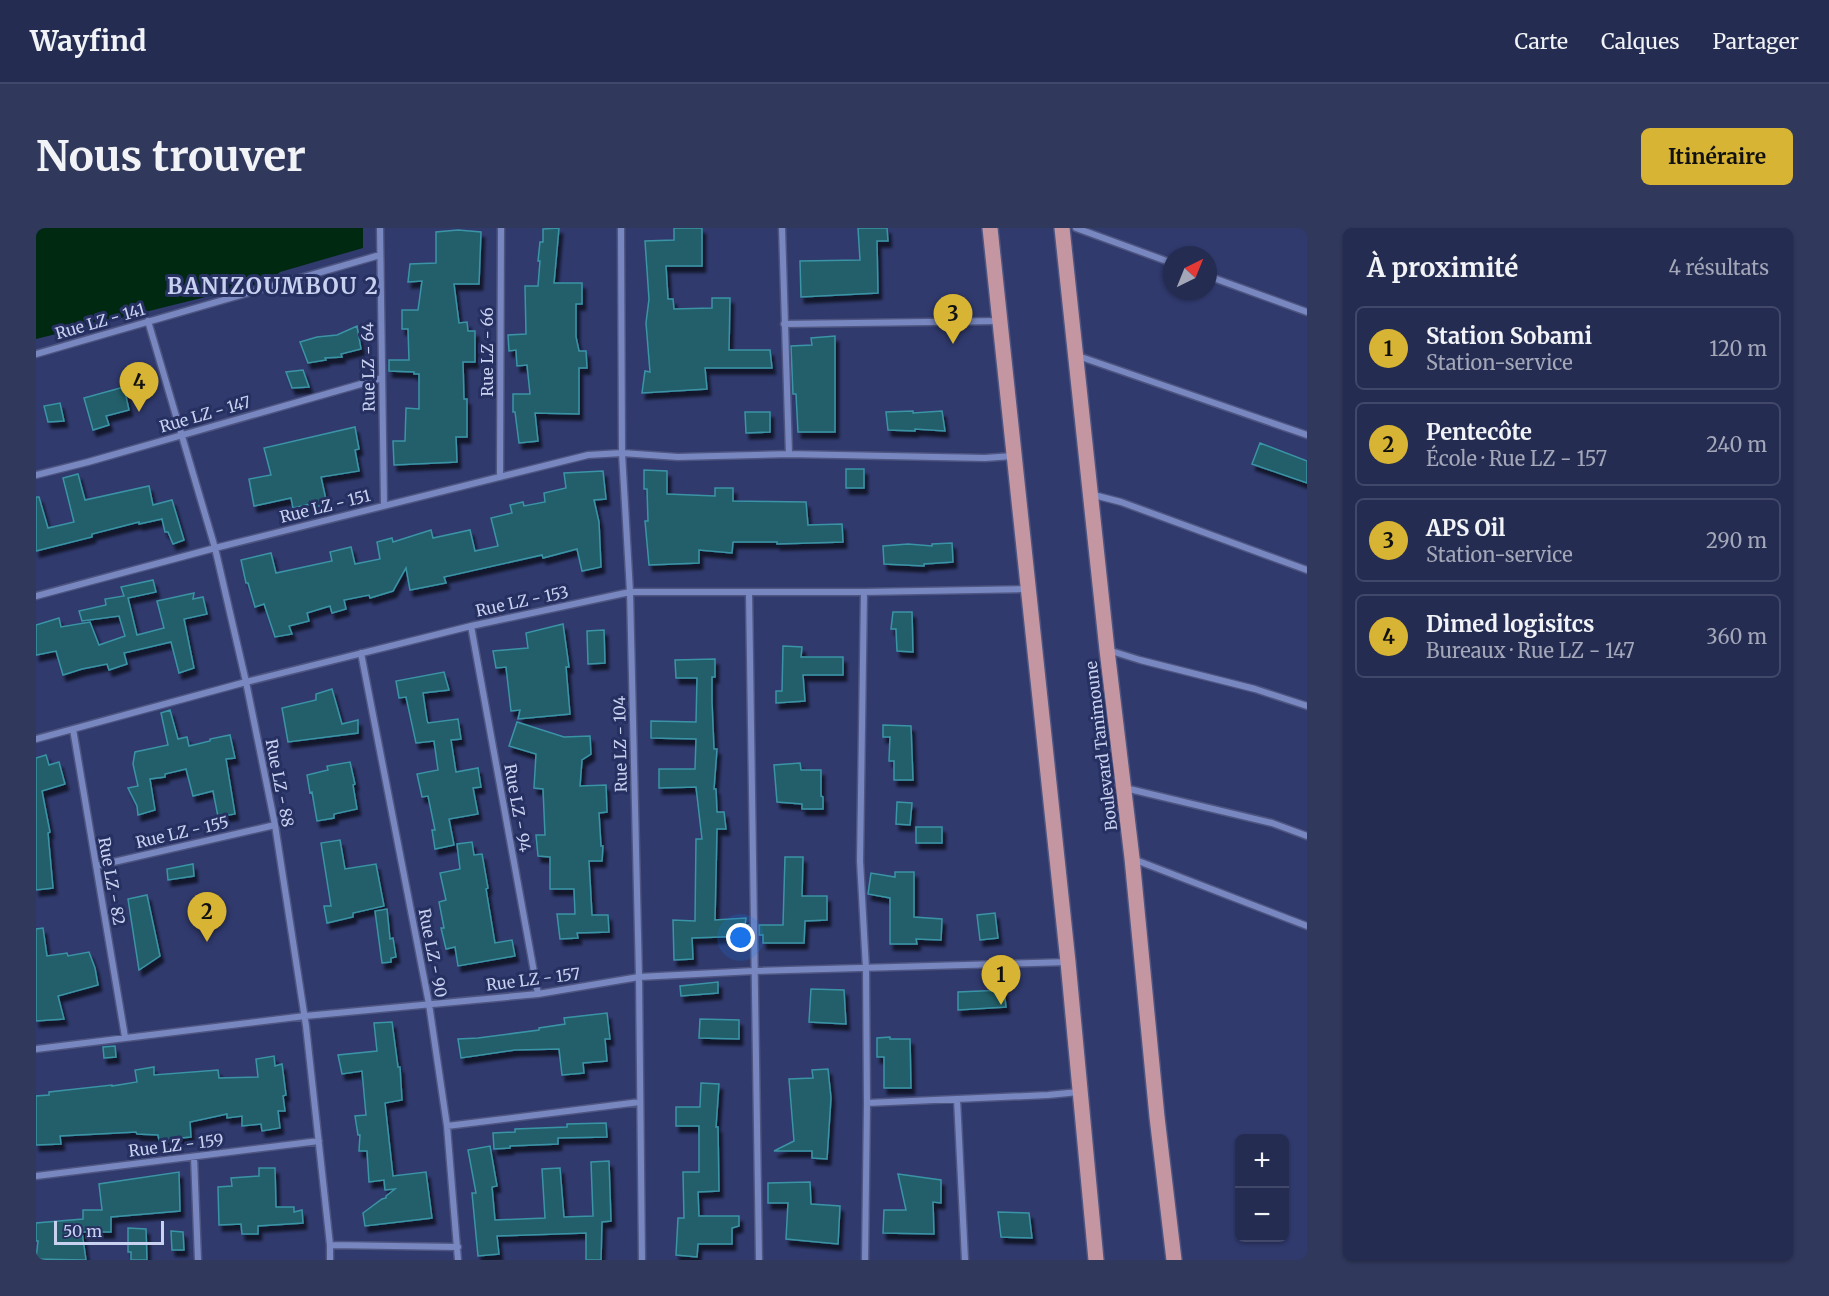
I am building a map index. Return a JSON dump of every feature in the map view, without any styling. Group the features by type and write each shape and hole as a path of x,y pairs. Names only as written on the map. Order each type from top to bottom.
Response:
{"main road":[{"path":"990,228 1068,962 1096,1260"},
{"name":"Boulevard Tanimoune","path":"1062,228 1174,1260"}],"street":[{"name":"Rue LZ - 64","path":"380,228 384,505"},
{"name":"Rue LZ - 66","path":"500,477 501,228"},
{"name":"Rue LZ - 104","path":"621,228 622,453 630,592 639,977 642,1260"},
{"path":"782,228 789,454"},
{"path":"1076,228 1163,260"},
{"name":"Rue LZ - 141","path":"36,354 380,255"},
{"path":"1217,279 1307,312"},
{"name":"Rue LZ - 88","path":"148,321 215,548 246,682 275,825 305,1016 330,1260"},
{"path":"784,324 1000,321"},
{"path":"1075,355 1307,435"},
{"name":"Rue LZ - 147","path":"36,475 382,378"},
{"name":"Rue LZ - 151","path":"36,596 215,548 588,455 622,453 678,457 789,454 1014,456"},
{"path":"1090,494 1121,502 1307,570"},
{"name":"Rue LZ - 153","path":"36,739 361,653 471,626 630,592 1028,589"},
{"path":"749,592 759,1260"},
{"path":"864,592 860,861 866,969 865,1260"},
{"name":"Rue LZ - 94","path":"471,626 538,994"},
{"path":"1107,650 1307,706"},
{"name":"Rue LZ - 90","path":"361,653 429,1004 447,1126 458,1260"},
{"name":"Rue LZ - 82","path":"73,729 125,1037"},
{"path":"1124,788 1272,823 1307,836"},
{"name":"Rue LZ - 155","path":"96,866 275,825"},
{"path":"1132,858 1307,926"},
{"name":"Rue LZ - 157","path":"36,1049 305,1016 538,994 639,977 754,971 1068,962"},
{"path":"867,1103 1081,1092"},
{"path":"957,1099 965,1260"},
{"path":"447,1126 640,1102"},
{"name":"Rue LZ - 159","path":"36,1176 319,1141"},
{"path":"194,1157 198,1260"},
{"path":"330,1245 458,1247"}],"shaded area":[{"path":"36,228 363,228 363,248 280,272 270,281 36,339"}],"building":[{"path":"559,228 554,283 582,283 582,304 576,304 576,337 579,351 586,351 587,368 579,368 579,414 535,413 538,441 519,443 515,412 513,412 513,394 530,394 527,365 517,366 516,350 509,351 508,335 526,334 525,286 538,286 540,261 538,261 540,242 543,242 543,229"},
{"path":"674,228 702,228 702,266 666,266 668,299 673,299 674,309 712,308 712,298 730,298 729,350 770,350 772,368 705,368 707,389 642,393 645,371 650,372 646,323 649,299 645,241 674,240"},
{"path":"858,228 887,228 888,241 877,241 878,293 801,297 800,261 860,260"},
{"path":"458,230 481,232 479,284 454,284 459,323 467,322 468,331 475,331 475,362 463,362 464,399 467,399 467,437 456,437 457,462 394,465 393,441 405,441 406,408 419,409 419,374 389,371 389,360 409,360 408,329 402,329 402,310 418,310 422,281 408,282 410,264 436,263 436,232"},
{"path":"357,326 361,349 341,354 342,357 325,358 326,360 308,363 300,342 337,335"},
{"path":"835,336 835,432 798,432 796,394 793,394 791,346 812,345 811,338"},
{"path":"303,370 309,387 292,388 286,372"},
{"path":"124,387 129,410 106,416 109,425 93,430 84,398"},
{"path":"60,403 64,421 48,422 44,406"},
{"path":"913,411 913,413 942,411 945,431 888,430 886,412"},
{"path":"745,412 770,412 770,432 746,433"},
{"path":"355,427 359,449 355,450 359,471 321,477 327,504 312,508 311,504 293,508 291,498 254,506 249,479 271,475 264,448"},
{"path":"1260,443 1307,461 1307,483 1252,464"},
{"path":"846,469 864,469 864,488 846,488"},
{"path":"644,470 667,471 667,494 715,496 715,488 733,488 733,501 806,502 808,525 842,524 843,542 777,544 777,542 733,542 732,553 699,550 699,563 649,565 645,521 648,521 647,489 644,489"},
{"path":"603,471 606,499 594,500 599,522 601,567 582,571 577,549 543,558 542,555 444,577 446,583 410,590 406,568 393,591 370,598 369,595 344,600 346,609 332,613 330,606 307,613 309,621 289,626 292,634 275,637 264,604 255,607 248,583 246,583 241,560 271,553 276,573 332,561 330,552 351,547 355,564 380,559 377,542 392,538 393,542 431,530 433,538 470,530 475,551 498,546 491,518 512,513 510,505 523,502 524,506 545,502 544,493 566,488 564,473"},
{"path":"78,474 85,500 149,486 153,505 172,500 184,540 173,544 168,532 165,532 162,519 139,524 139,522 36,551 36,497 39,497 48,528 74,522 63,478"},
{"path":"952,543 953,562 924,564 924,566 884,564 883,546 908,544 932,546 932,544"},
{"path":"153,580 156,592 128,598 137,635 164,628 157,601 194,593 193,599 203,597 207,614 184,619 194,668 179,673 171,642 124,653 127,664 109,670 107,664 63,675 56,651 36,655 36,625 59,618 61,627 90,622 99,645 125,636 119,616 82,621 79,611 106,605 105,599 124,596 121,587"},
{"path":"893,612 912,612 913,652 897,651 896,629 891,629"},
{"path":"563,624 569,667 566,667 570,714 518,719 520,710 511,711 506,667 496,668 493,651 528,648 526,633"},
{"path":"604,630 605,663 588,664 587,631"},
{"path":"783,646 802,647 801,657 843,657 843,675 803,675 805,701 776,703 776,691 782,691"},
{"path":"715,659 715,677 712,677 714,749 717,749 714,789 716,789 717,812 724,812 726,829 717,829 715,920 746,918 745,925 749,925 749,936 692,938 693,959 674,960 673,920 695,921 696,839 702,839 696,787 659,788 659,769 695,769 696,739 651,738 651,721 696,722 697,678 676,678 675,660"},
{"path":"444,672 449,690 423,693 427,720 428,723 458,719 461,739 451,740 456,772 478,768 481,787 473,788 478,814 449,819 454,845 435,849 432,830 435,830 428,796 422,797 417,774 438,770 434,741 416,743 406,697 399,698 396,681"},
{"path":"332,689 342,724 358,720 358,733 288,742 282,708 316,700 316,694"},
{"path":"170,710 178,739 187,737 189,746 230,735 235,758 226,759 235,814 218,817 213,791 193,796 186,769 165,774 165,777 150,779 155,810 138,815 137,806 128,788 138,786 133,764 135,752 168,745 161,713"},
{"path":"517,722 564,737 590,736 591,754 582,760 580,786 606,785 607,812 599,813 601,846 603,846 602,861 589,861 592,915 608,915 609,932 577,933 578,938 560,939 557,914 575,914 574,889 550,889 550,857 538,856 536,835 545,835 543,789 534,788 536,754 509,746"},
{"path":"883,725 911,726 913,780 894,780 894,761 889,761 890,737 883,737"},
{"path":"46,755 49,765 59,762 65,784 42,791 50,832 48,833 53,888 36,890 36,758"},
{"path":"350,762 357,809 334,814 334,818 317,821 307,775 328,770 327,766"},
{"path":"800,763 801,770 821,770 823,809 802,809 802,804 777,802 774,765"},
{"path":"897,802 912,803 910,825 896,824"},
{"path":"916,827 942,827 942,843 916,843"},
{"path":"340,840 345,869 376,864 384,906 353,913 353,917 327,923 324,906 331,906 321,843"},
{"path":"472,842 474,855 482,854 495,943 512,940 515,956 458,966 455,947 446,949 441,928 444,928 439,902 446,900 440,873 460,869 457,844"},
{"path":"785,857 803,857 802,896 827,896 827,920 805,921 804,943 763,943 763,935 759,935 759,925 783,925"},
{"path":"193,864 194,876 168,880 167,869"},
{"path":"895,872 914,872 914,917 942,919 941,940 916,939 917,944 890,944 890,898 868,894 871,873 895,877"},
{"path":"147,895 160,956 139,970 128,899"},
{"path":"387,909 390,939 393,938 396,957 391,958 391,962 382,963 375,911"},
{"path":"995,913 998,938 980,940 977,915"},
{"path":"43,928 47,956 67,953 68,956 89,952 95,968 98,985 58,996 64,1019 36,1021 36,929"},
{"path":"718,982 718,993 681,996 680,986"},
{"path":"811,989 844,990 846,1024 809,1022"},
{"path":"1004,990 1006,1007 958,1010 958,992"},
{"path":"607,1013 610,1039 605,1039 607,1061 583,1063 584,1073 562,1075 559,1049 515,1050 461,1058 458,1039 539,1030 539,1028 565,1024 564,1018"},
{"path":"700,1019 739,1020 739,1039 699,1038"},
{"path":"392,1022 398,1067 400,1067 402,1100 385,1103 393,1176 426,1172 432,1218 365,1226 363,1213 395,1189 385,1190 384,1180 369,1182 367,1151 359,1151 360,1135 358,1135 355,1116 366,1115 362,1071 342,1074 338,1055 377,1051 374,1023"},
{"path":"890,1037 890,1039 910,1039 911,1088 884,1088 884,1057 877,1057 877,1038"},
{"path":"115,1046 116,1057 104,1058 103,1047"},
{"path":"274,1056 275,1066 282,1064 286,1095 283,1096 285,1111 278,1111 280,1128 262,1131 261,1124 242,1126 242,1116 227,1118 227,1114 190,1122 191,1137 159,1140 158,1135 137,1134 136,1132 60,1136 61,1144 36,1145 36,1096 49,1095 49,1092 137,1082 135,1070 154,1067 154,1075 218,1070 219,1078 258,1077 256,1059"},
{"path":"828,1069 831,1098 827,1159 812,1158 812,1151 774,1151 794,1141 789,1079 813,1078 812,1070"},
{"path":"701,1083 719,1084 716,1127 718,1127 719,1191 698,1192 699,1216 739,1216 739,1226 732,1228 732,1244 698,1244 697,1257 676,1255 678,1218 684,1218 683,1172 699,1172 699,1126 676,1126 676,1107 700,1107"},
{"path":"606,1123 607,1137 558,1138 558,1144 494,1149 493,1133 515,1132 515,1129 567,1127 567,1124"},
{"path":"490,1146 497,1186 492,1187 495,1220 545,1218 542,1169 560,1168 564,1217 593,1216 591,1162 609,1161 611,1221 602,1222 601,1260 586,1260 586,1233 497,1236 499,1254 478,1256 472,1193 476,1193 468,1150"},
{"path":"259,1168 275,1168 276,1207 294,1207 294,1212 302,1210 303,1223 258,1226 258,1234 242,1234 241,1224 219,1225 218,1187 232,1186 231,1178 259,1176"},
{"path":"179,1172 180,1211 111,1217 111,1232 82,1232 86,1260 36,1259 38,1241 36,1241 36,1223 83,1219 83,1210 102,1210 99,1184"},
{"path":"898,1174 941,1180 941,1203 933,1202 934,1234 883,1233 884,1210 906,1210"},
{"path":"810,1182 811,1204 840,1206 838,1244 786,1239 788,1203 768,1203 768,1183"},
{"path":"998,1212 1029,1213 1032,1238 1001,1237"},
{"path":"128,1228 146,1229 147,1260 131,1260 131,1252 128,1252"},
{"path":"171,1231 183,1232 184,1250 172,1250"}],"place":[{"name":"APS Oil","path":"953,344"},
{"name":"Dimed logisitcs","path":"139,412"},
{"name":"Pentecôte","path":"207,942"},
{"name":"Station Sobami","path":"1001,1005"}],"district":[{"name":"BANIZOUMBOU 2","path":"273,286"}]}
